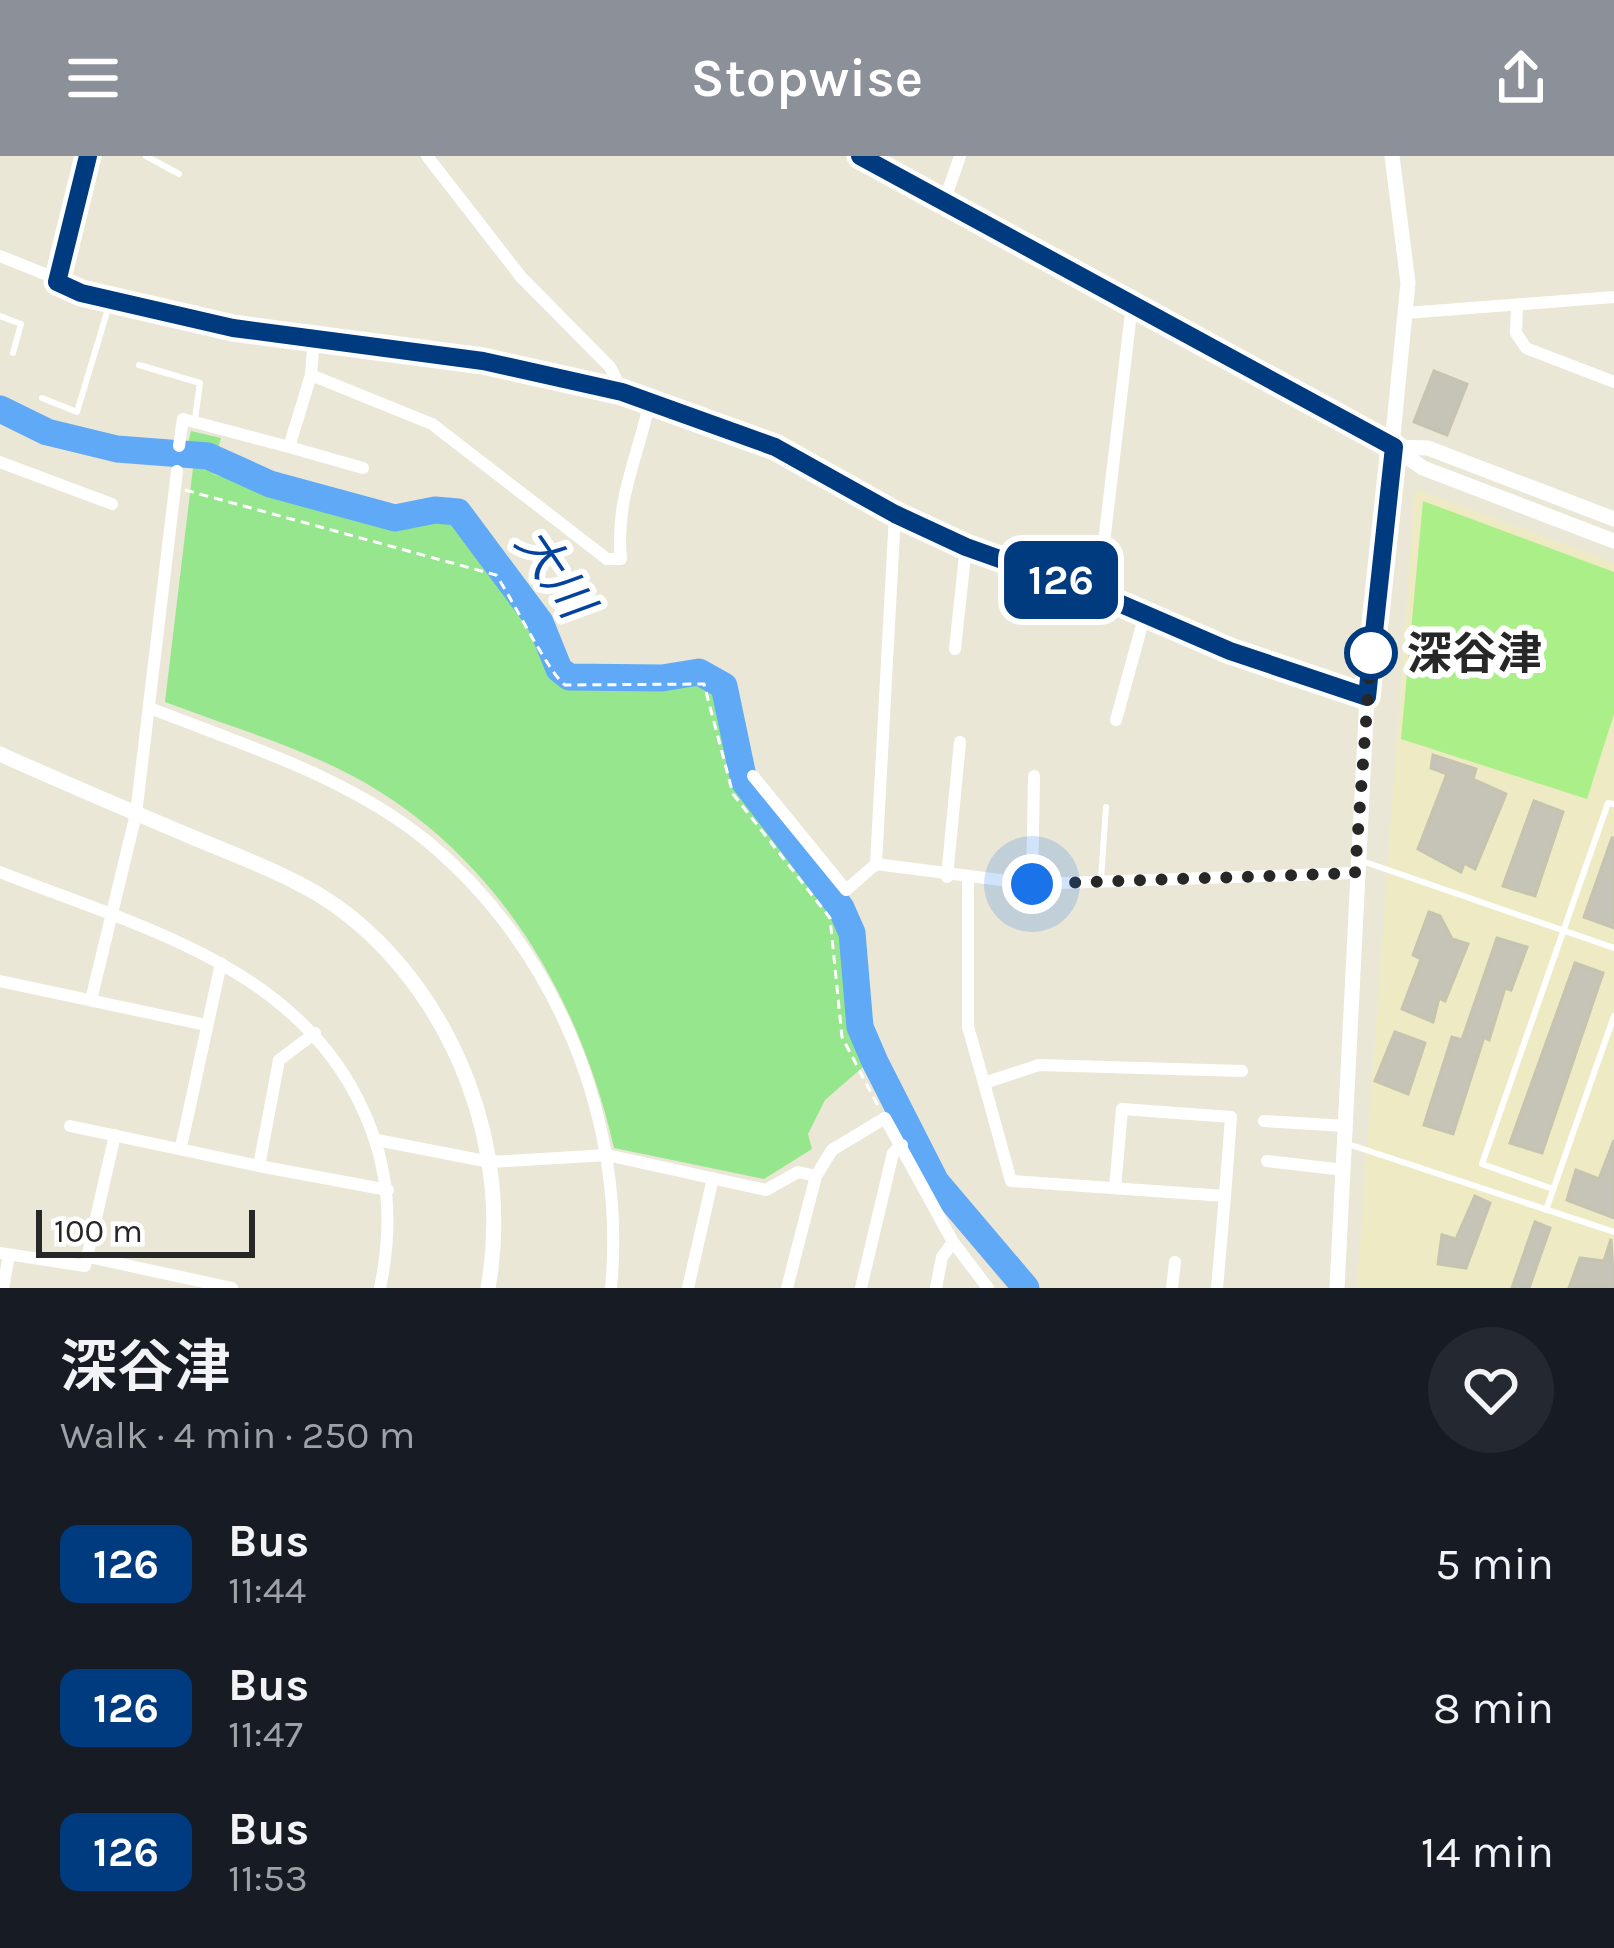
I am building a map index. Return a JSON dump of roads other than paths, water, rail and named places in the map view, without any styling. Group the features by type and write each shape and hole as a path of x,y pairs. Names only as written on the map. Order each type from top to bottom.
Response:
{"street":[{"path":"427,156 521,277 610,367 622,392"},
{"path":"860,156 1394,447 1423,468 1614,542"},
{"path":"944,202 960,156"},
{"path":"1337,1288 1367,697 1406,314 1406,248 1392,156"},
{"path":"0,256 110,302 233,328 314,335 483,361 622,392 775,447 895,514 966,547 1098,594 1230,651 1367,697"},
{"path":"1406,314 1614,297"},
{"path":"1098,594 1132,304"},
{"path":"1517,306 1516,333 1526,348 1614,382"},
{"path":"290,447 311,375 314,335"},
{"path":"311,375 431,424 608,559 621,559 618,527 624,484 649,405"},
{"path":"179,446 183,419 363,468"},
{"path":"1394,447 1428,448 1614,519"},
{"path":"0,462 112,504"},
{"path":"92,1000 136,814 177,471"},
{"path":"753,776 846,890 876,864 895,514"},
{"path":"955,649 966,547"},
{"path":"1116,720 1145,614"},
{"path":"150,708 314,773 427,841 468,880 530,957 563,1017 591,1089 607,1155 615,1242 610,1288"},
{"path":"947,877 960,742"},
{"path":"0,754 290,879 347,914 407,976 440,1021 465,1071 490,1162 494,1260 488,1288"},
{"path":"1032,884 1034,776"},
{"path":"876,864 968,880 1032,884 1356,866"},
{"path":"0,872 221,964 263,987 315,1033 357,1096 377,1140 388,1190 388,1249 380,1288"},
{"path":"968,880 968,1027 1011,1180 1225,1196"},
{"path":"181,1147 221,964"},
{"path":"0,981 206,1025"},
{"path":"259,1166 280,1060 315,1033"},
{"path":"984,1083 1039,1065 1242,1071"},
{"path":"1115,1188 1122,1109 1231,1118 1217,1288"},
{"path":"787,1288 816,1176 832,1150 885,1118 953,1242 988,1288"},
{"path":"1264,1121 1345,1135"},
{"path":"70,1126 388,1190"},
{"path":"3,1288 5,1254 85,1266 116,1135"},
{"path":"377,1140 490,1162 607,1155 766,1190 798,1172 816,1176"},
{"path":"861,1288 893,1153 902,1145"},
{"path":"1267,1161 1344,1170"},
{"path":"688,1288 713,1178"},
{"path":"935,1288 943,1257 953,1242"},
{"path":"89,1257 232,1288"},
{"path":"1172,1288 1175,1262"}],"lane":[{"path":"57,282 88,156"},
{"path":"148,156 179,174"},
{"path":"42,398 77,412 110,302"},
{"path":"0,316 21,324 13,353"},
{"path":"139,365 200,382 195,422"},
{"path":"1553,1189 1482,1164 1608,802 1614,805"},
{"path":"1100,883 1106,807"},
{"path":"1356,866 1614,948"},
{"path":"1546,1210 1614,1016"},
{"path":"1345,1135 1614,1232"}],"waterway":[{"name":"大川","path":"0,409 47,432 117,449 208,456 270,484 395,518 435,510 458,512 540,622 559,669 569,677 662,678 699,672 724,686 744,781 841,908 852,933 860,1027 875,1062 936,1182 1026,1288"}],"place":[{"name":"深谷津","path":"1371,653"}]}
